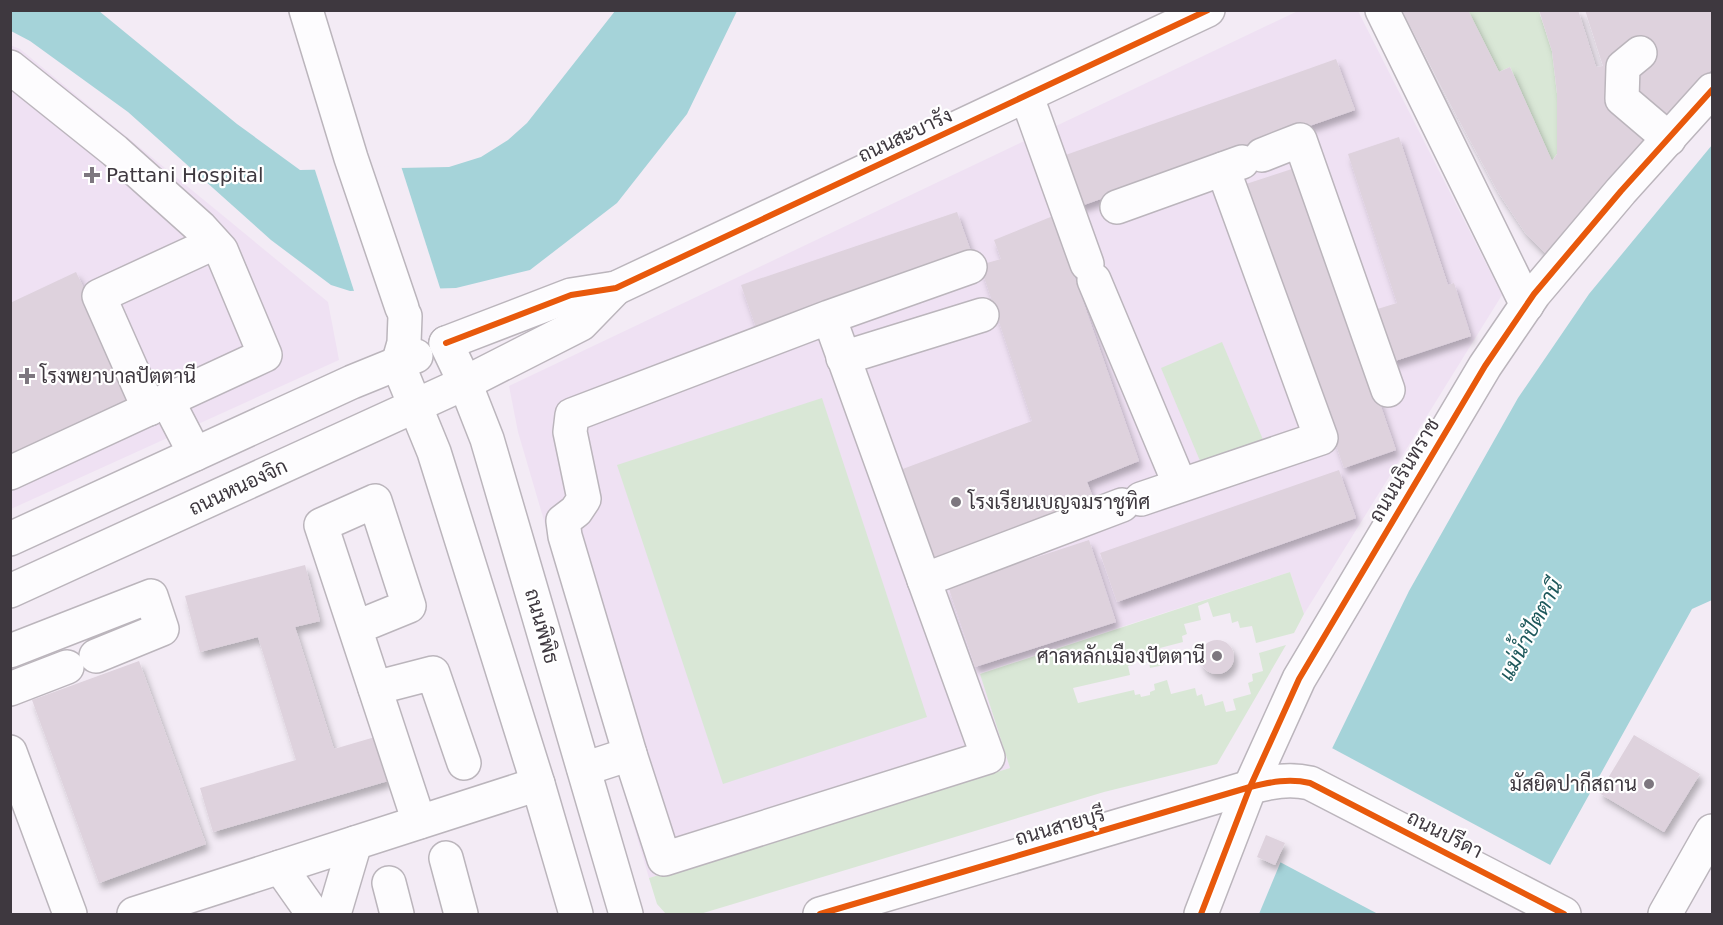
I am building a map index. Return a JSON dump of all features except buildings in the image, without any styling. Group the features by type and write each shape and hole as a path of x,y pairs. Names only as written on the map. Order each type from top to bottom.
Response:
{"street":[{"path":"306,10 351,158 404,312 404,343 398,364 434,452 538,784 576,915"},
{"name":"ถนนสะบารัง","path":"616,288 1027,97 1208,10"},
{"path":"1382,10 1527,305"},
{"path":"1640,53 1623,66 1622,99 1669,139"},
{"path":"10,67 115,151 221,249 265,355 10,473"},
{"name":"ถนนนรินทราช","path":"1201,915 1250,787 1299,679 1485,366 1527,305 1621,191 1713,90"},
{"path":"1027,97 1096,213 1091,272 1180,485"},
{"path":"1096,213 1300,140 1388,390"},
{"path":"924,580 1131,502 1321,438 1244,161"},
{"path":"195,454 158,404 99,296 214,243"},
{"path":"829,317 988,757 664,859 565,536 563,521 576,511 584,499 570,432 572,415 829,317 970,267"},
{"path":"10,539 352,382 446,343 571,296 616,288"},
{"name":"ถนนหนองจิก","path":"10,591 465,383 581,324 616,288"},
{"path":"404,312 424,332 446,343"},
{"path":"843,358 982,315"},
{"name":"ถนนพิพิธ","path":"446,343 487,439 626,915"},
{"path":"10,651 151,596 162,629 10,689"},
{"path":"355,628 419,822"},
{"path":"375,688 433,673 464,764"},
{"path":"134,915 630,754"},
{"path":"11,755 69,915"},
{"name":"ถนนสายบุรี","path":"820,915 1250,787 1296,779 1310,783"},
{"name":"ถนนปรีดา","path":"1310,783 1564,915"},
{"path":"1665,915 1713,831"},
{"path":"334,915 355,843"},
{"path":"446,858 460,915"},
{"path":"280,867 313,915"},
{"path":"389,883 397,915"}],"shaded area":[{"name":"โรงเรียนเบญจมราชูทิศ","path":"1298,11 1358,11 1502,295 1304,614 1290,572 980,673 1010,768 649,878 518,432 509,386"},
{"name":"Pattani Hospital","path":"10,45 20,49 328,302 339,360 11,509"}],"green space":[{"path":"1468,11 1539,11 1552,51 1557,93 1557,154 1552,161 1510,67 1499,72"},
{"path":"1222,342 1264,442 1203,468 1161,368"},
{"path":"822,398 927,717 723,784 617,465"},
{"path":"1290,572 1304,614 1294,633 1256,643 1252,626 1240,628 1238,621 1232,623 1230,613 1213,617 1208,602 1198,606 1201,620 1184,624 1187,634 1182,636 1183,642 1160,648 1164,665 1150,668 1149,662 1144,663 1142,659 1133,661 1133,665 1128,666 1130,675 1073,688 1078,703 1134,690 1135,695 1140,694 1141,697 1150,695 1150,692 1155,690 1154,684 1167,680 1171,694 1195,688 1197,696 1202,694 1205,706 1223,701 1226,712 1236,710 1233,699 1251,694 1248,683 1253,681 1252,674 1263,671 1259,653 1286,645 1217,764 1104,792 700,914 666,914 657,904 649,878 1010,768 980,674"}],"water":[{"path":"10,11 99,11 237,124 300,170 449,167 481,157 508,140 527,123 615,11 737,11 687,114 617,203 530,270 456,288 350,291 331,285 271,240 128,112 30,41 11,31"},
{"name":"แม่น้ำปัตตานี","path":"1712,145 1712,600 1692,609 1523,914 1259,914 1304,806 1409,591 1518,398 1589,294"}],"pier":[{"path":"401,166 441,291 355,294 314,167"},
{"path":"1330,747 1554,867 1527,914 1378,914 1278,861"}],"cycle path":[{"path":"446,343 571,295 616,288 1208,10"},
{"path":"1201,914 1250,787 1299,679 1485,366 1534,294 1621,191 1712,90"},
{"path":"820,914 1250,787 1287,781 1310,783 1564,914"}],"place":[{"name":"Pattani Hospital","path":"92,175"},
{"name":"โรงพยาบาลปัตตานี","path":"27,376"},
{"name":"โรงเรียนเบญจมราชูทิศ","path":"956,502"},
{"name":"ศาลหลักเมืองปัตตานี","path":"1217,656"},
{"name":"มัสยิดปากีสถาน","path":"1649,784"}]}
